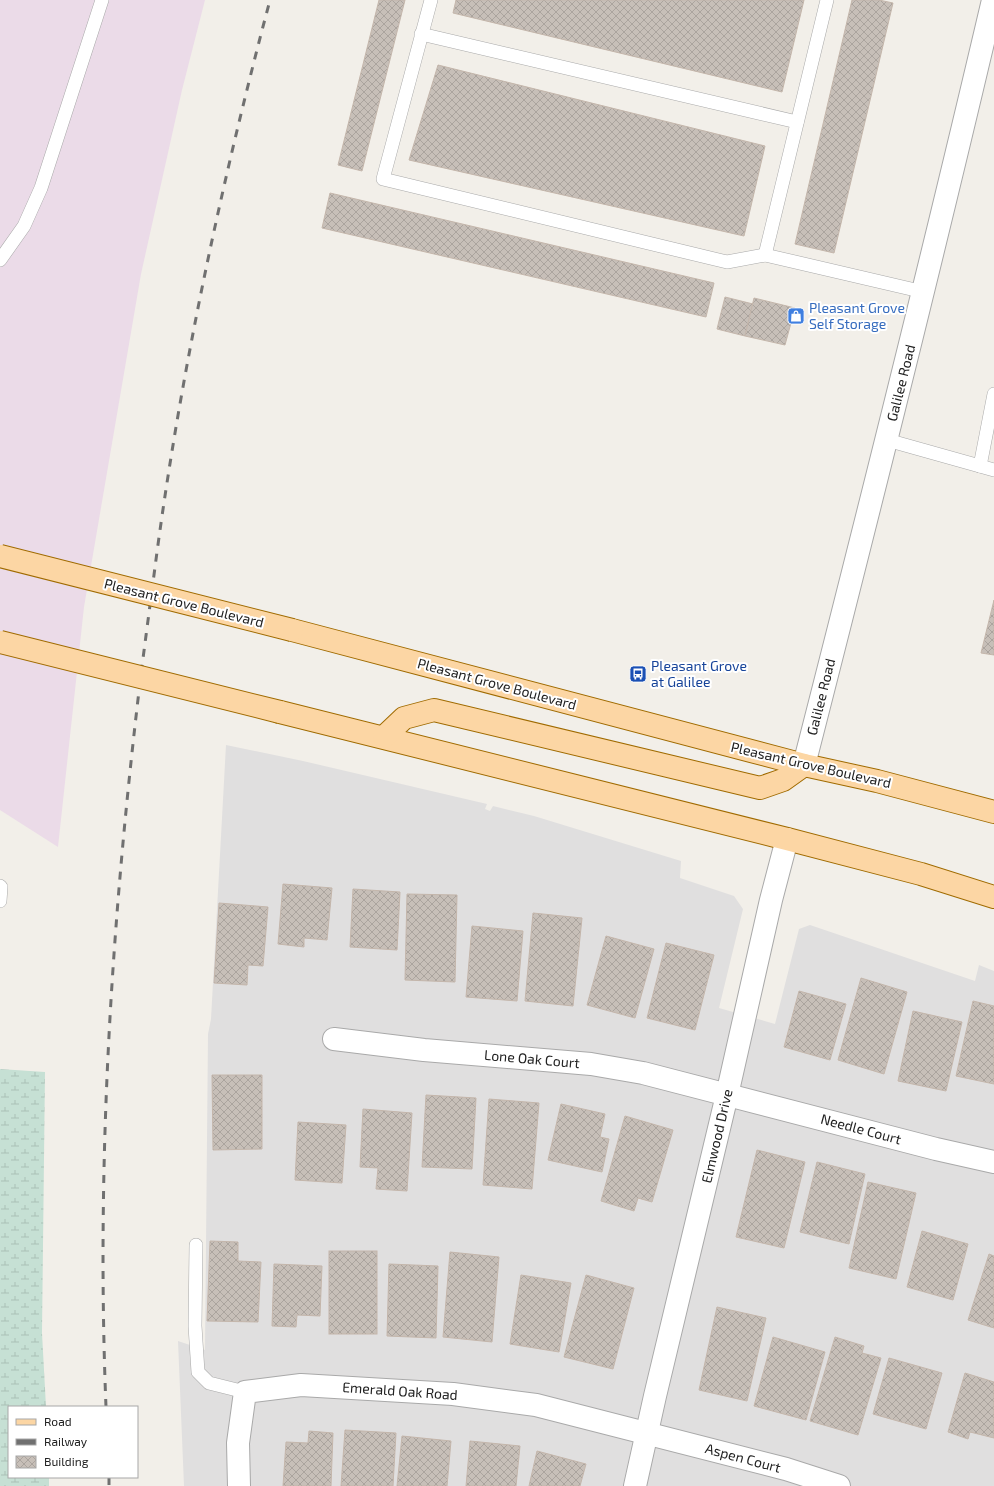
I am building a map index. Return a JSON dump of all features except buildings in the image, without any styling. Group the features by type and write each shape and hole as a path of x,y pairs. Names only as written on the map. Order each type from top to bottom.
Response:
{"main road":[{"name":"Pleasant Grove Boulevard","path":"0,556 292,630 804,766 877,780 994,812"},
{"path":"0,642 787,839 921,874 994,897"},
{"path":"384,737 404,718 434,710 760,788 783,780 804,766"}],"street":[{"name":"Galilee Road","path":"804,766 924,292 993,0"},
{"name":"Elmwood Drive","path":"635,1486 727,1095 771,900 787,839"},
{"name":"Lone Oak Court","path":"334,1039 424,1050 591,1064 643,1073 727,1095"},
{"name":"Needle Court","path":"727,1095 929,1147 994,1162"},
{"name":"Emerald Oak Road","path":"245,1392 301,1385 453,1394 536,1405 647,1434"},
{"path":"238,1486 238,1443 245,1392"},
{"name":"Aspen Court","path":"647,1434 786,1469 839,1486"}],"lane":[{"path":"0,260 24,226 41,188 102,0"},
{"path":"431,0 383,179 727,262 765,255 924,292"},
{"path":"765,255 827,0"},
{"path":"421,34 797,122"},
{"path":"980,466 994,394"},
{"path":"887,440 994,470"},
{"path":"0,886 0,901"},
{"path":"196,1245 194,1326 198,1372 210,1383 245,1392"}],"shaded area":[{"path":"0,0 205,0 182,90 141,274 84,607 58,847 0,810"},
{"path":"226,745 303,761 487,804 485,809 490,811 493,806 534,816 681,861 680,878 734,896 743,909 719,1008 775,1024 799,929 810,925 975,981 979,965 994,971 994,1486 184,1486 178,1341 205,1350 208,1034 211,1019"}],"green space":[{"path":"0,1069 45,1072 42,1333 46,1406 8,1406 8,1478 49,1478 49,1486 0,1486"}],"railway":[{"path":"106,1406 103,1314 105,1129 115,943 131,758 157,552 178,413 220,205 252,68 270,0"},
{"path":"109,1478 109,1486"}],"place":[{"name":"Pleasant Grove Self Storage","path":"796,316"},
{"name":"Pleasant Grove at Galilee","path":"638,674"}]}
